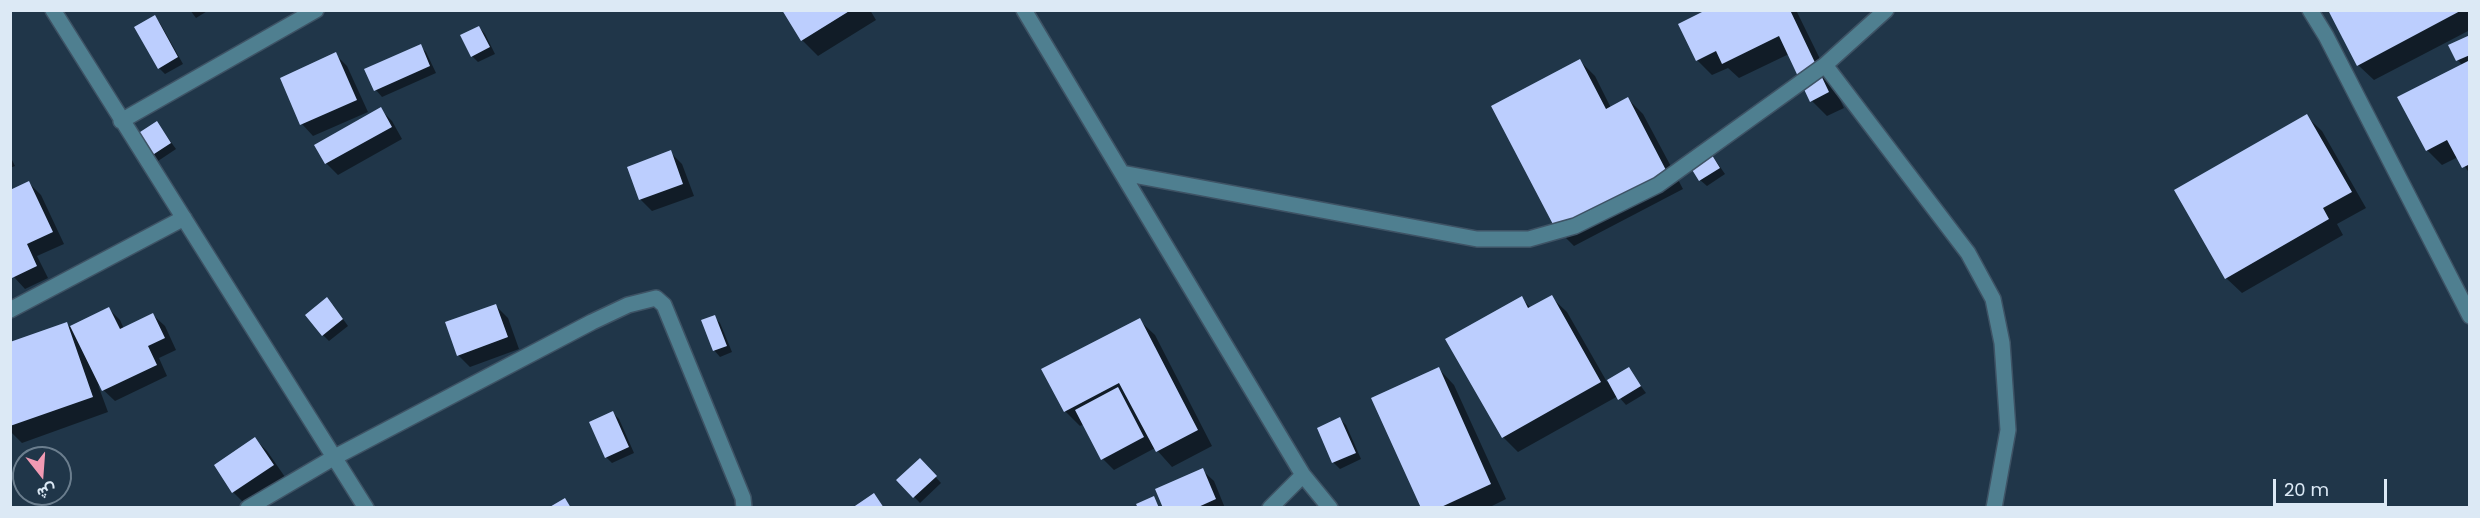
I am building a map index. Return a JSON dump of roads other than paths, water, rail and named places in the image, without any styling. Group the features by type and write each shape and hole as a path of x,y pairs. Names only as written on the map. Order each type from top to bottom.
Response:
{"street":[{"path":"53,10 333,458 366,507"},
{"path":"121,121 316,10"},
{"path":"1024,10 1303,475 1330,507"},
{"path":"1122,173 1477,239 1529,239 1575,226 1658,185 1825,65 1886,10"},
{"path":"2310,10 2326,36 2469,316"},
{"path":"1825,65 1968,253 1993,299 2002,343 2008,430 1994,507"},
{"path":"10,310 184,218"},
{"path":"248,507 333,458 592,322 628,305 656,298 664,305 743,498 744,507"},
{"path":"1270,507 1303,475"}]}
